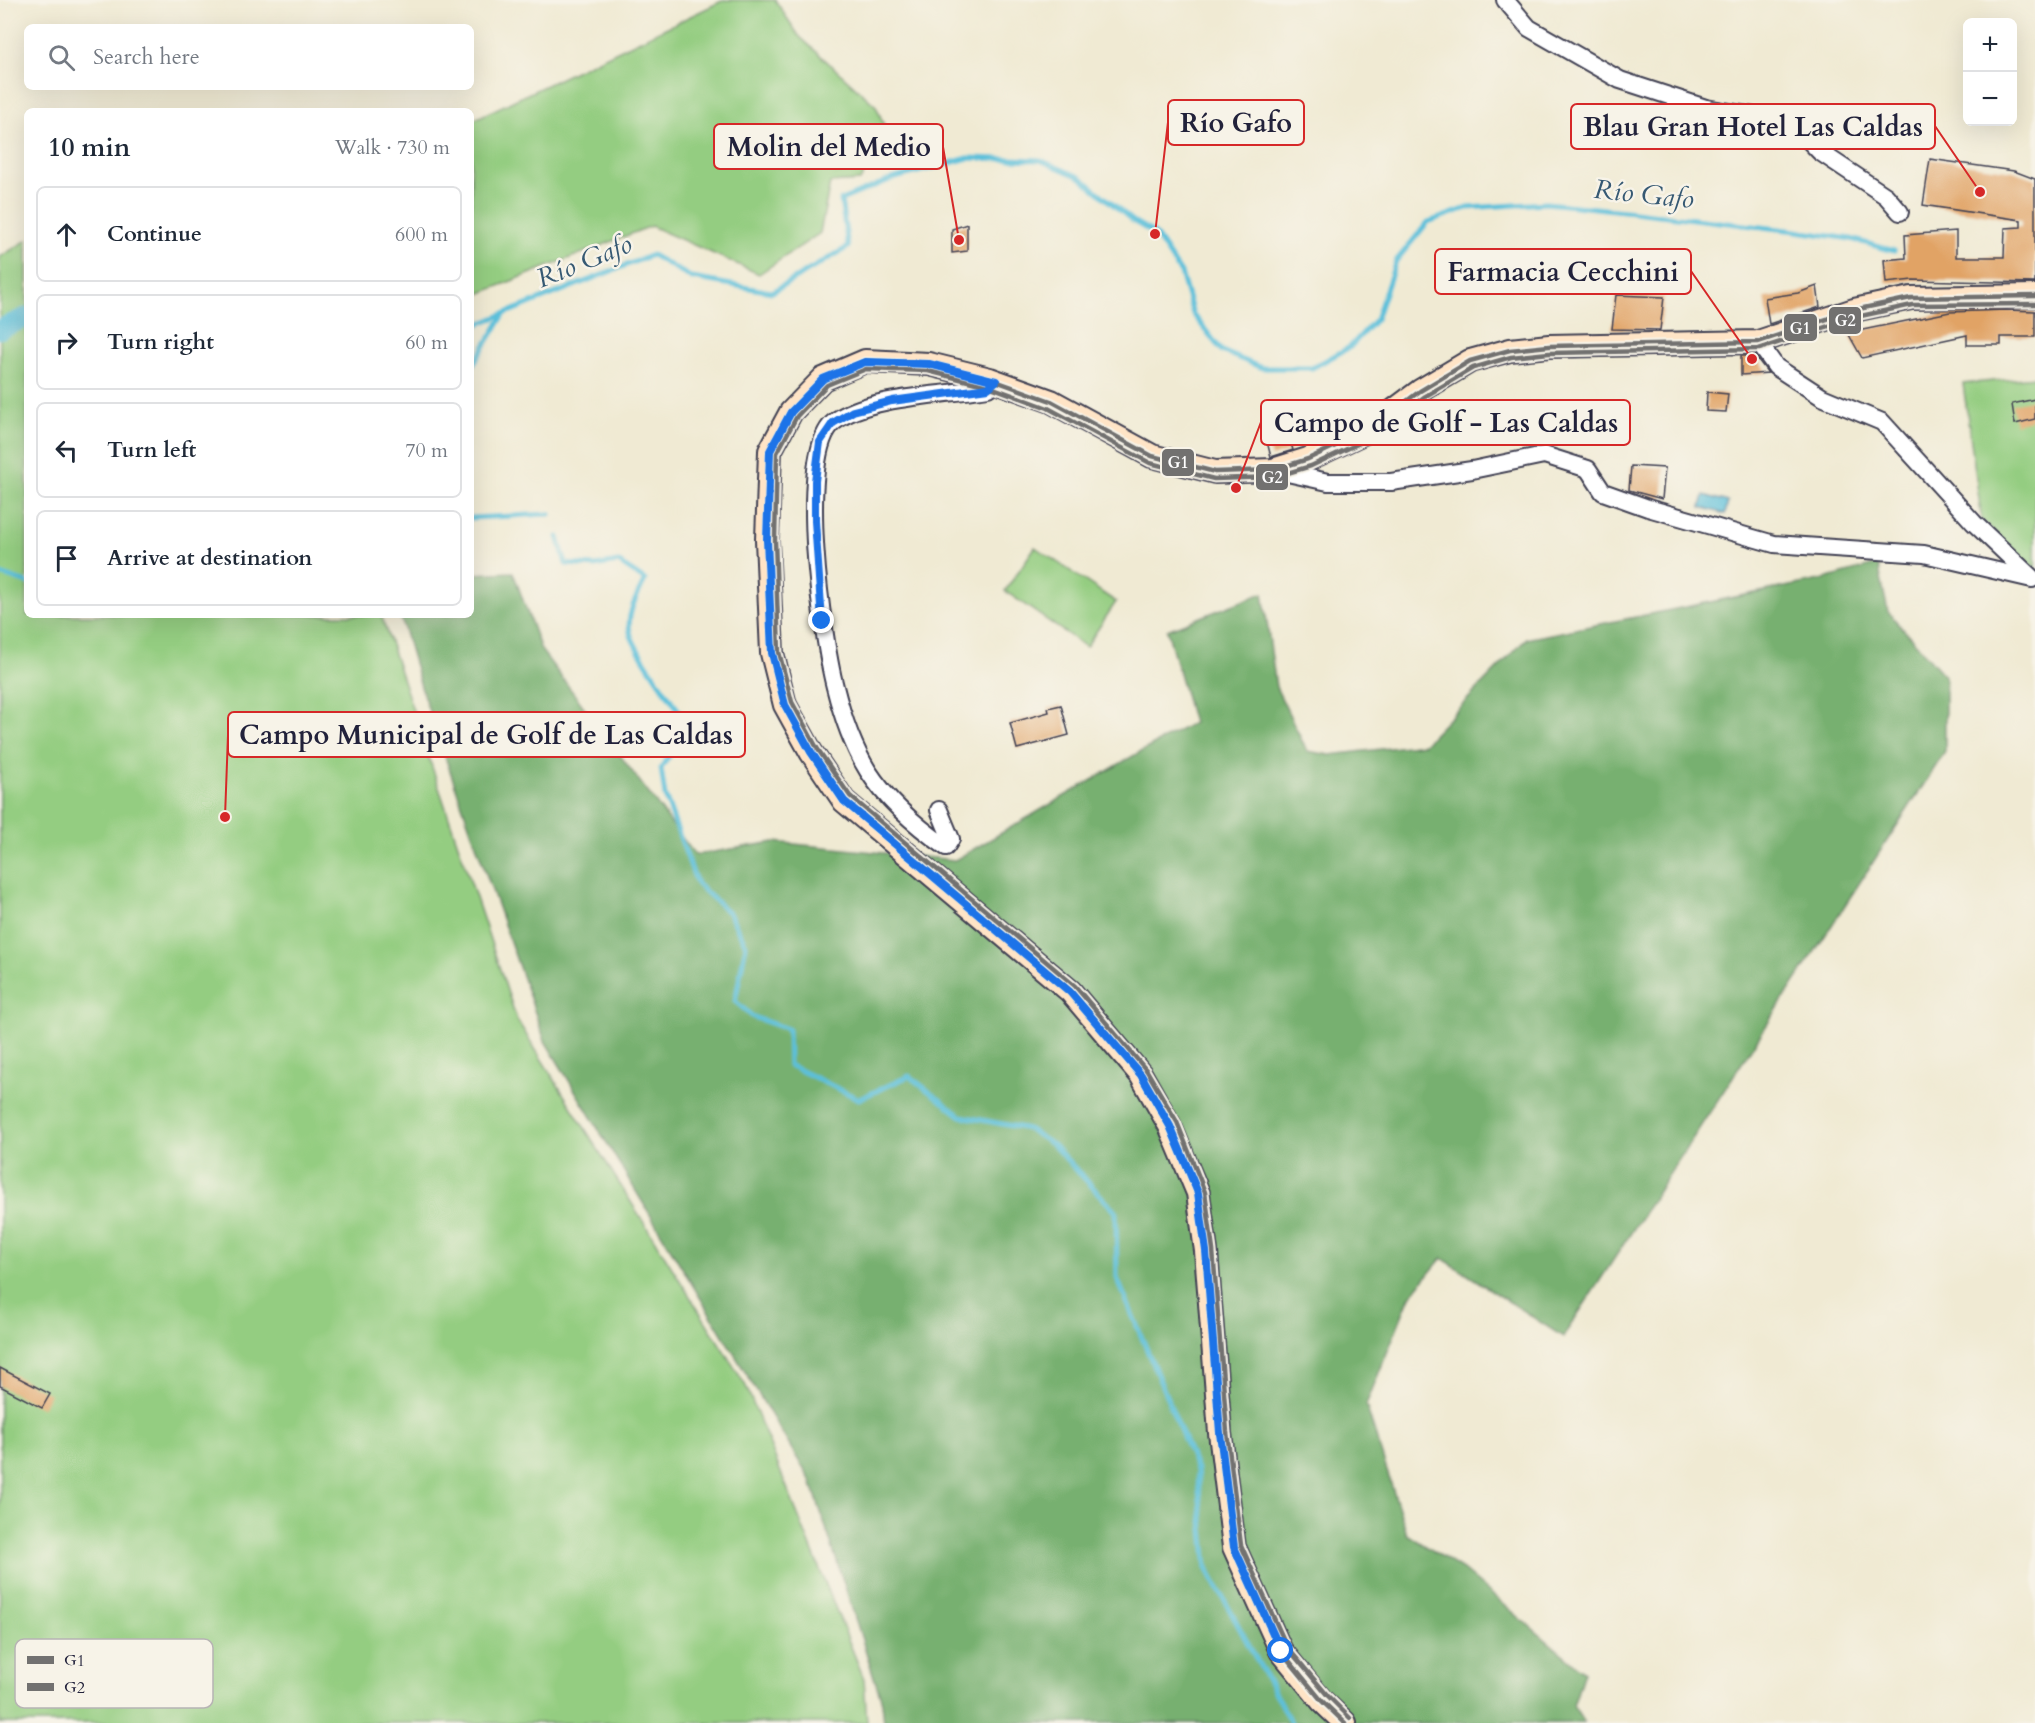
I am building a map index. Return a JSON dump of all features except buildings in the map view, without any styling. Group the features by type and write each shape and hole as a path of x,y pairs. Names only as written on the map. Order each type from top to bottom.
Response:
{"street":[{"path":"1505,0 1529,28 1620,80 1706,108 1791,122 1820,152 1886,196 1900,213"},
{"path":"1273,470 1308,459 1365,432 1420,391 1470,361 1510,350 1549,346 1758,342 1854,310 1911,298 2035,296"},
{"path":"1758,342 1776,367 1813,391 1882,422 1974,523 2034,579"},
{"path":"1345,1723 1322,1701 1281,1651 1234,1547 1220,1433 1203,1227 1198,1193 1170,1126 1141,1075 1070,992 844,801 811,752 785,705 772,653 767,540 770,451 791,412 823,379 865,362 929,364 996,381 1051,401 1152,456 1215,472 1273,470 1328,482 1391,482 1472,470 1544,455 1588,469 1604,492 1648,508 1774,544 1924,555 2034,579"},
{"path":"939,810 951,839 946,847 900,810 868,771 850,733 835,688 822,621 818,584 815,521 820,442 833,423 853,411 892,401 988,388 996,381"}],"green space":[{"path":"724,0 775,0 799,36 876,106 884,125 879,144 860,181 830,183 820,233 759,274 651,226 474,296 474,120"},
{"path":"24,242 24,618 382,618 517,1020 746,1386 864,1679 867,1723 0,1723 0,257"},
{"path":"2035,377 2035,570 1982,521 1963,384"},
{"path":"1035,547 1116,602 1086,647 1005,591"},
{"path":"1878,564 1888,612 1945,676 1945,752 1563,1337 1442,1258 1410,1296 1366,1405 1407,1534 1463,1570 1584,1672 1573,1706 1584,1723 884,1723 882,1702 811,1481 545,1041 424,697 401,618 474,618 474,574 513,572 541,650 695,855 774,842 955,860 1193,723 1167,630 1263,593 1276,687 1307,751 1330,755 1424,744 1526,639 1825,579"}],"water":[{"path":"1704,495 1728,502 1725,514 1701,507"}],"waterway":[{"name":"Río Gafo","path":"474,326 652,255 692,278 772,292 848,247 841,200 892,179 968,158 1040,160 1080,177 1133,221 1155,234 1181,273 1193,314 1222,351 1262,368 1312,368 1350,347 1376,319 1396,261 1428,222 1467,208 1546,203 1796,231 1851,239 1894,251"},
{"path":"474,363 503,316"},
{"path":"0,329 24,318"},
{"path":"474,518 550,514"},
{"path":"558,537 566,564 595,566 618,562 645,580 631,612 630,632 647,665 690,725 661,768 665,796 697,884 729,913 746,945 735,1001 753,1017 788,1029 789,1065 859,1099 909,1076 961,1116 1028,1129 1053,1145 1116,1212 1117,1278 1197,1470 1207,1568 1291,1723"},
{"name":"Río Gafo","path":"0,574 24,582"}],"transit line":[{"name":"G1","path":"1345,1723 1322,1701 1281,1651 1234,1547 1220,1433 1206,1251 1198,1193 1170,1126 1141,1075 1070,991 844,801 811,752 785,705 772,653 767,540 770,451 791,412 823,379 865,361 929,364 990,379 1051,401 1152,456 1215,472 1273,470 1308,459 1365,432 1420,391 1470,361 1510,350 1549,346 1758,342 1854,310 1911,298 2035,296"},
{"name":"G2","path":"1350,1718 1328,1696 1287,1647 1241,1545 1227,1432 1213,1250 1205,1192 1177,1122 1147,1071 1075,986 850,796 817,748 792,702 779,652 775,540 777,453 797,416 827,385 866,369 928,371 988,386 1048,408 1150,463 1214,479 1274,477 1311,466 1368,439 1424,397 1473,368 1511,357 1549,353 1759,349 1856,317 1912,305 2035,304"}],"place":[{"name":"Blau Gran Hotel Las Caldas","path":"1980,192"},
{"name":"Río Gafo","path":"1155,234"},
{"name":"Molin del Medio","path":"959,240"},
{"name":"Farmacia Cecchini","path":"1752,359"},
{"name":"Campo de Golf - Las Caldas","path":"1236,488"},
{"name":"Campo Municipal de Golf de Las Caldas","path":"225,817"}],"route":[{"path":"822,621 818,584 815,481 820,442 833,423 853,411 892,401 988,388 996,381 929,364 865,362 823,379 791,412 770,451 767,540 772,653 785,705 811,752 844,801 949,887 1070,992 1141,1075 1170,1126 1198,1193 1206,1251 1220,1433 1234,1547 1281,1651"}]}
